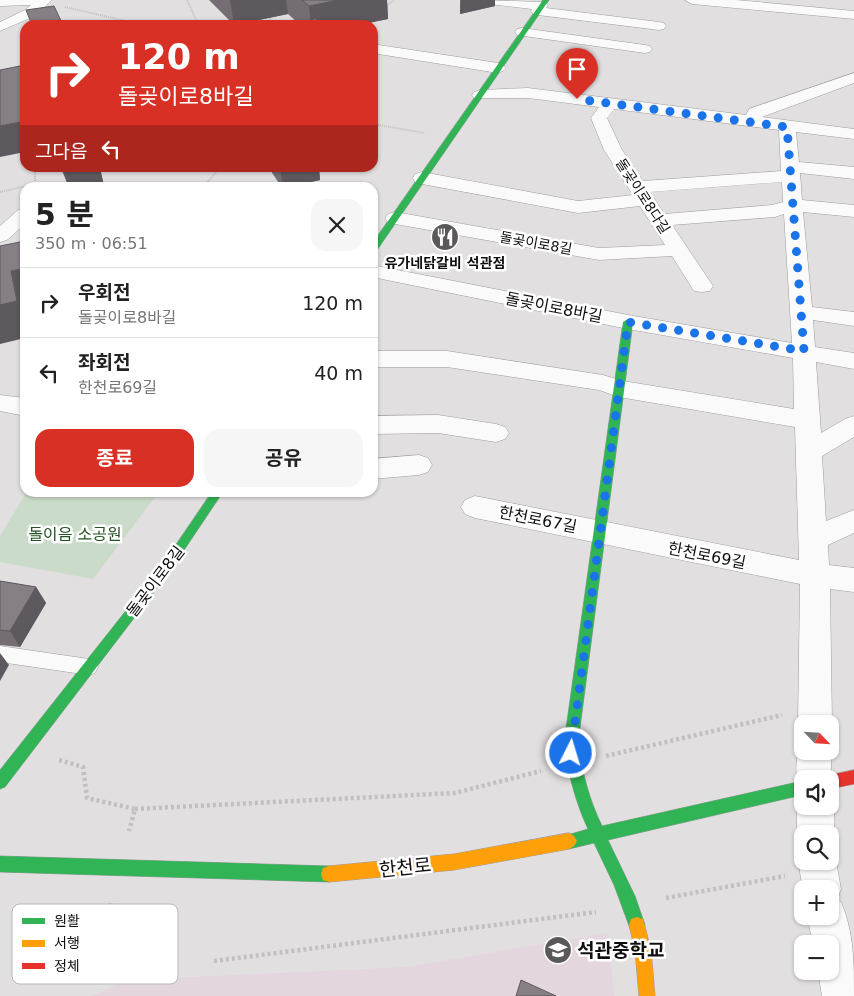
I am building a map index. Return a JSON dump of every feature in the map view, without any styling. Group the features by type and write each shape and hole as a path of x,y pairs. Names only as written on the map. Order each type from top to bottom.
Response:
{"street":[{"path":"0,2 44,0"},
{"path":"0,27 30,13 44,0"},
{"path":"490,0 542,6 659,26"},
{"path":"699,0 854,15"},
{"path":"803,11 813,5 839,0"},
{"path":"378,242 522,32 542,6"},
{"path":"522,32 645,49"},
{"path":"378,49 498,68"},
{"path":"752,122 755,113 854,78"},
{"path":"480,95 528,93 854,134"},
{"name":"돌곶이로8다길","path":"610,103 599,118 613,150 702,286"},
{"path":"787,127 804,351 816,604 815,715"},
{"path":"422,178 578,207 641,194 790,171 854,174"},
{"path":"658,220 775,211 792,205 854,212"},
{"path":"0,236 20,218"},
{"name":"돌곶이로8길","path":"395,218 599,254 678,250"},
{"name":"돌곶이로8바길","path":"378,272 628,322 854,361"},
{"path":"801,312 854,319"},
{"name":"한천로67길","path":"628,322 571,743 571,764 597,836 631,905 639,930 644,958 647,996"},
{"path":"378,359 446,359 603,383 619,389 806,420"},
{"path":"0,403 20,407"},
{"path":"378,425 438,424 496,433"},
{"path":"808,452 854,425"},
{"path":"378,469 419,465"},
{"name":"돌곶이로8길","path":"0,782 166,568 215,497"},
{"name":"한천로67길","path":"476,507 582,527 600,534"},
{"path":"812,539 854,522"},
{"name":"한천로69길","path":"600,534 814,576 854,580"},
{"path":"839,780 854,777"},
{"name":"한천로","path":"0,864 331,874 454,862 597,836 794,790"},
{"path":"829,925 843,996"}],"lane":[{"path":"0,654 89,667"}],"path":[{"path":"187,0 196,20"},
{"path":"381,11 394,0"},
{"path":"17,19 59,6 121,20"},
{"path":"269,20 272,8"},
{"path":"378,125 451,137"},
{"path":"208,182 218,172"},
{"path":"0,192 20,187"},
{"path":"135,809 455,793 571,764 794,720"},
{"path":"214,961 594,912 794,868"}],"shaded area":[{"name":"석관중학교","path":"608,933 614,996 91,996 120,984 178,984 178,978 406,967"}],"green space":[{"name":"돌이음 소공원","path":"24,497 155,497 93,579 0,562 0,536"}],"building":[{"path":"302,0 339,0 309,6"},
{"path":"54,6 61,20 30,20 26,10"},
{"path":"20,66 20,122 0,126 0,70"},
{"path":"20,242 20,269 11,271 17,301 0,305 0,246"},
{"path":"0,581 36,587 10,631 0,630"},
{"path":"521,980 556,996 516,996"}],"traffic: fast":[{"path":"378,242 546,0"},
{"path":"628,322 571,743 574,769 581,793 589,815 629,901 637,925"},
{"path":"0,782 166,568 215,497"},
{"path":"569,841 794,790"},
{"path":"0,864 329,874"}],"traffic: slow":[{"path":"329,874 454,862 569,841"},
{"path":"637,925 643,950 647,996"}],"traffic: jam":[{"path":"839,780 854,777"}],"place":[{"name":"유가네닭갈비 석관점","path":"445,237"},
{"name":"석관중학교","path":"558,950"}],"route":[{"path":"571,753 628,322 804,351 787,127 577,99"}]}
